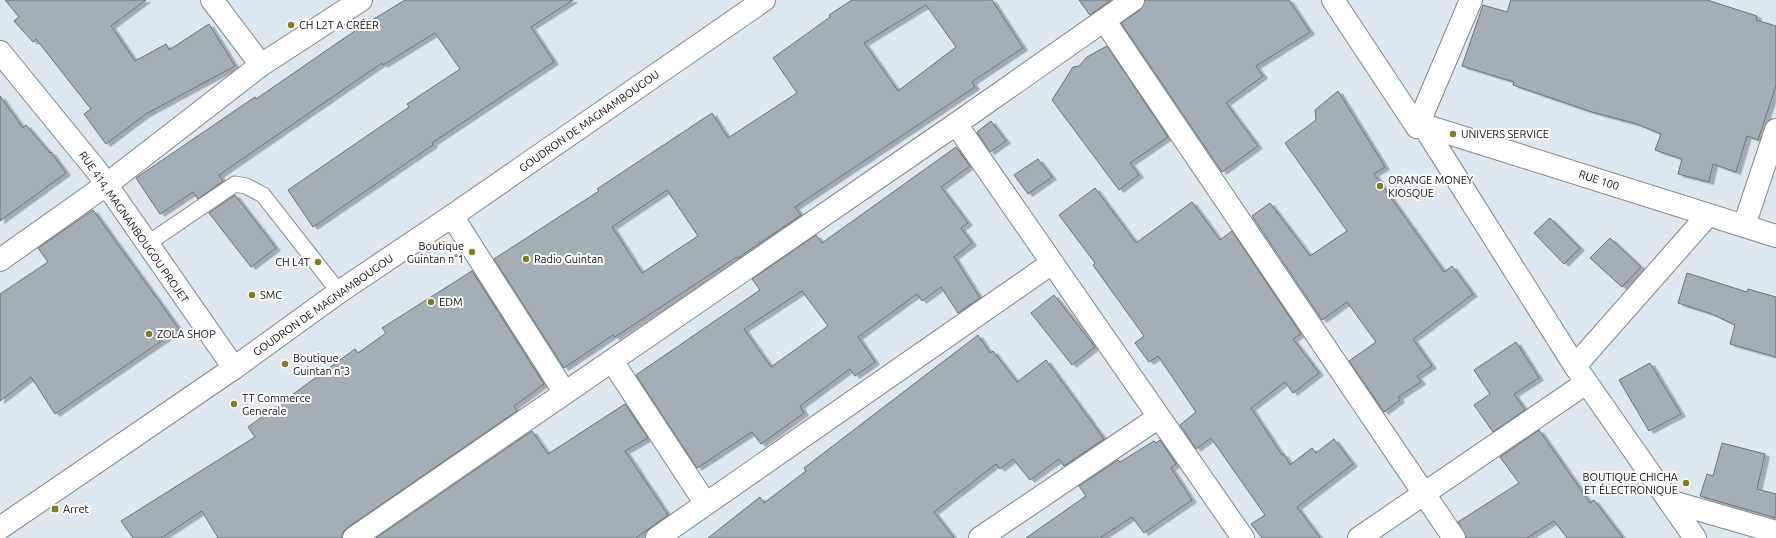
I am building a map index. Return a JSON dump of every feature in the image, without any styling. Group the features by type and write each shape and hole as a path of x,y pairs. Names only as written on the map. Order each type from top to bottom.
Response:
{"street":[{"path":"212,0 261,65"},
{"path":"0,260 106,185 261,65 361,0"},
{"name":"GOUDRON DE MAGNAMBOUGOU","path":"0,528 234,368 339,292 452,216 764,0"},
{"path":"354,538 956,124 1133,0"},
{"path":"1333,0 1420,126 1581,374 1695,538"},
{"path":"1420,126 1471,0"},
{"path":"1104,20 1454,538"},
{"name":"RUE 414, MAGNANBOUGOU PROJET","path":"0,52 97,171 234,368"},
{"path":"956,124 1243,538"},
{"name":"RUE 100","path":"1420,126 1776,236"},
{"path":"1744,226 1776,130"},
{"path":"1359,538 1423,494 1581,374 1708,215"},
{"path":"452,216 565,393"},
{"path":"665,536 706,504 1052,263"},
{"path":"612,361 706,504"},
{"path":"980,538 1159,417"},
{"path":"1669,501 1776,532"}],"lane":[{"path":"147,244 235,184 246,186 263,195 339,292"}],"building":[{"path":"5,0 146,0 111,26 135,61 166,44 169,50 209,24 235,66 146,114 106,144 84,114 91,109 36,39 33,42 14,21 19,17"},
{"path":"405,0 573,0 531,27 554,62 432,143 433,145 313,227 288,190 409,107 407,104 460,69 435,33 383,65 382,63 219,175 223,181 198,199 193,192 160,214 136,178 255,97 256,99 359,28"},
{"path":"852,0 992,0 1023,48 972,82 975,87 795,207 801,215 738,258 737,257 615,337 613,335 564,368 494,259 599,191 597,189 712,113 728,138 797,93 773,58 830,17 829,15","holes":["926,5 956,47 898,91 864,43","667,190 698,236 642,273 612,227"]},
{"path":"1079,0 1111,0 1090,15"},
{"path":"1145,0 1289,0 1310,32 1256,66 1263,76 1226,103 1258,146 1222,172 1121,23 1140,10"},
{"path":"1511,0 1707,0 1757,16 1756,20 1776,26 1776,86 1758,140 1747,136 1736,172 1713,164 1709,182 1678,174 1682,159 1655,150 1661,134 1637,124 1592,112 1513,85 1514,82 1462,66 1483,5 1507,12"},
{"path":"1107,46 1168,137 1130,163 1139,175 1119,190 1052,100 1073,67 1079,66 1087,57"},
{"path":"1338,91 1385,167 1374,174 1444,272 1452,266 1473,294 1413,339 1432,366 1417,376 1421,382 1398,397 1400,400 1384,412 1349,361 1376,342 1347,302 1322,320 1252,216 1270,203 1310,256 1347,231 1285,143 1316,120 1315,110"},
{"path":"0,96 23,128 26,125 50,153 51,152 66,173 0,221"},
{"path":"991,121 1006,141 990,152 977,132"},
{"path":"956,147 970,166 941,187 968,223 961,228 972,243 954,257 980,298 958,313 941,287 922,301 917,294 858,337 875,362 855,376 850,369 800,406 804,413 761,444 752,432 697,468 636,375 760,290 752,279 816,235 822,243","holes":["802,291 828,326 771,367 744,329"]},
{"path":"1038,159 1052,177 1028,194 1014,175"},
{"path":"1095,188 1136,243 1192,202 1220,240 1232,231 1301,334 1293,339 1319,373 1293,393 1285,382 1251,408 1282,455 1284,454 1290,465 1312,448 1316,453 1334,439 1353,464 1297,507 1320,538 1262,538 1251,524 1265,515 1211,438 1196,449 1180,425 1196,412 1158,356 1149,362 1135,343 1144,336 1093,265 1095,263 1059,215"},
{"path":"235,195 276,248 251,267 209,213"},
{"path":"93,210 179,329 55,414 31,377 0,401 0,294 48,262 38,248"},
{"path":"1550,218 1580,248 1564,264 1534,233"},
{"path":"1610,238 1641,267 1622,287 1590,258"},
{"path":"472,271 544,384 514,406 517,411 347,528 343,532 342,538 218,538 202,511 161,538 133,538 121,521 255,437 248,427 355,349 358,353 386,333 382,328"},
{"path":"1687,273 1747,292 1748,289 1776,297 1776,357 1730,344 1735,325 1712,314 1678,303"},
{"path":"1054,295 1095,347 1072,365 1031,313"},
{"path":"978,335 990,353 993,351 1017,382 1046,360 1104,439 1064,466 1059,459 1030,480 1013,459 1000,469 996,464 934,512 954,538 708,538 760,497 764,503 806,471 804,468"},
{"path":"1516,342 1539,378 1514,394 1525,410 1493,432 1474,405 1490,394 1474,370"},
{"path":"1650,363 1681,414 1649,431 1619,380"},
{"path":"625,404 648,438 625,451 668,515 636,538 376,538 532,431 548,454"},
{"path":"1539,430 1590,503 1594,500 1623,538 1567,538 1554,521 1527,538 1466,538 1458,522 1519,483 1500,457"},
{"path":"1160,440 1176,464 1171,468 1192,500 1144,533 1132,517 1100,538 1026,538 1086,496 1079,486 1118,460 1120,462 1154,441 1156,443"},
{"path":"1722,443 1765,454 1757,489 1776,494 1776,518 1700,496 1707,474 1713,476"}],"place":[{"name":"CH L2T A CRÉER","path":"291,25"},
{"name":"UNIVERS SERVICE","path":"1453,134"},
{"name":"ORANGE MONEY KIOSQUE","path":"1380,186"},
{"name":"Boutique Guintan n°1","path":"472,252"},
{"name":"Radio Guintan","path":"526,259"},
{"name":"CH L4T","path":"318,262"},
{"name":"SMC","path":"252,295"},
{"name":"EDM","path":"431,302"},
{"name":"ZOLA SHOP","path":"149,334"},
{"name":"Boutique Guintan n°3","path":"285,364"},
{"name":"TT Commerce Generale","path":"234,404"},
{"name":"BOUTIQUE CHICHA ET ÉLECTRONIQUE","path":"1686,483"},
{"name":"Arret","path":"55,509"}]}
